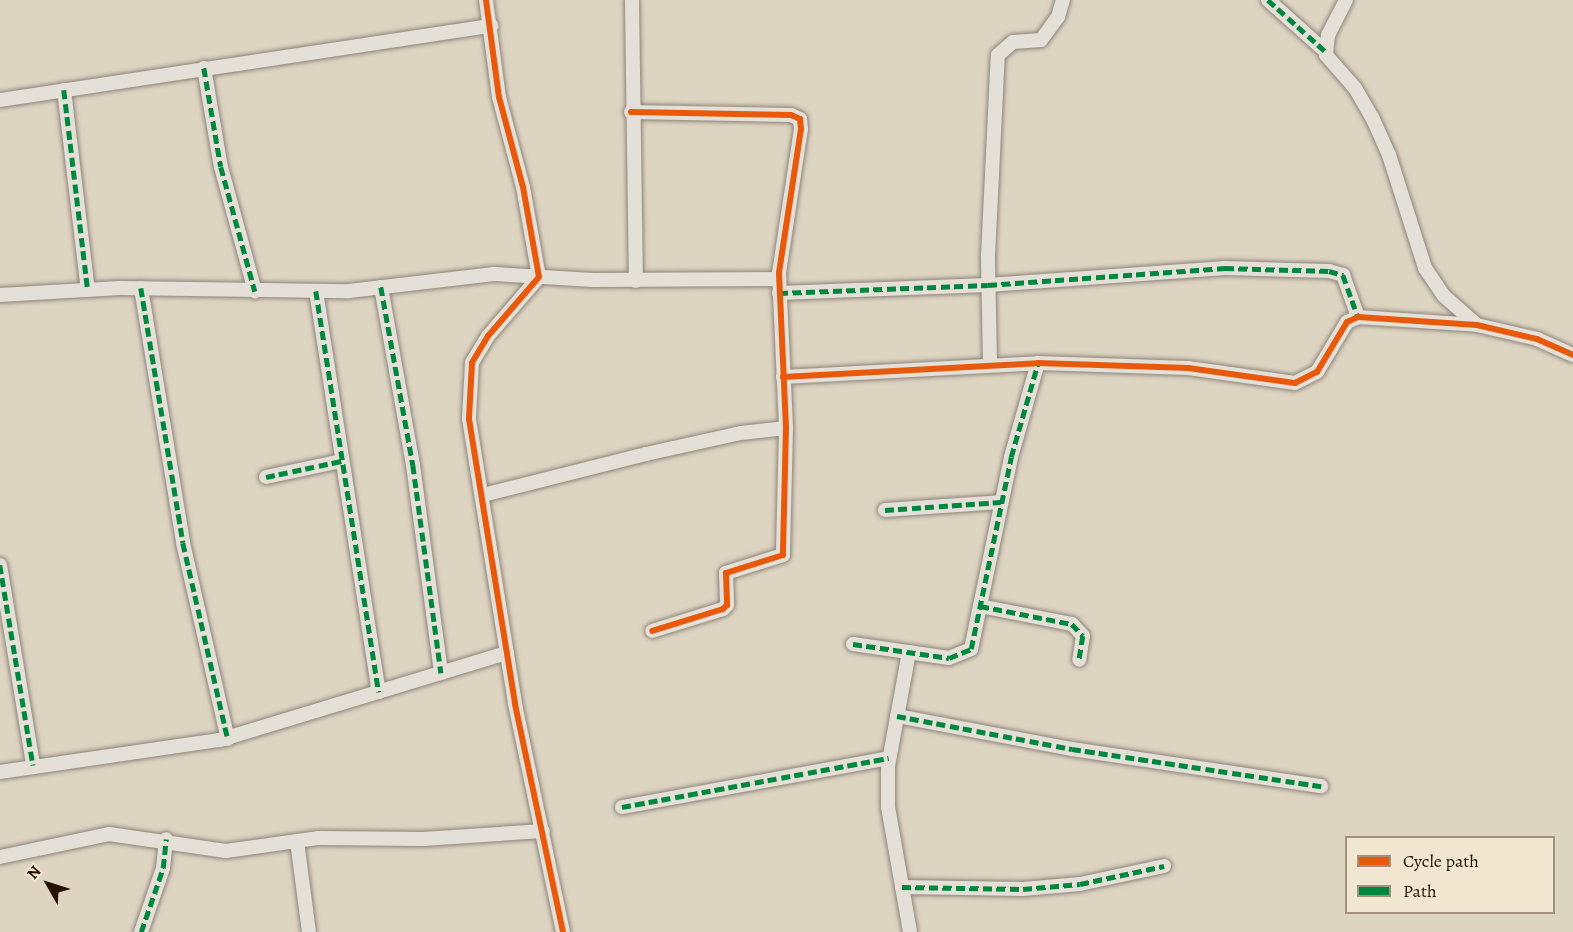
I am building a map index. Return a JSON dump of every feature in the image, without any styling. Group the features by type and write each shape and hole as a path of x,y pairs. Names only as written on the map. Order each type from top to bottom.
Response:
{"street":[{"path":"486,0 499,98 523,187 539,277"},
{"path":"632,0 631,112 636,281"},
{"path":"990,364 988,285 998,55 1013,42 1041,40 1058,17 1064,0"},
{"path":"1268,0 1325,51 1372,117 1389,155 1425,268 1444,296 1477,325"},
{"path":"1325,51 1328,35 1346,0"},
{"path":"0,100 491,26"},
{"path":"204,68 221,167 255,291"},
{"path":"64,90 88,290"},
{"path":"631,112 791,115 800,119 779,286 786,428 783,555 726,573 727,605 723,609 652,631"},
{"path":"0,295 141,288 316,291 381,287 494,274 779,286 988,285 1225,268 1329,271 1343,275 1358,317"},
{"path":"539,277 488,336 472,363 469,419 507,653 563,932"},
{"path":"381,287 413,465 441,673"},
{"path":"141,288 183,543 228,739"},
{"path":"316,291 379,692"},
{"path":"783,376 1038,363 1188,368 1295,383 1317,372 1347,322 1358,317 1477,325 1537,339 1573,355"},
{"path":"854,644 949,658 966,652 973,644 1001,502 1038,363"},
{"path":"483,495 646,454 741,433 786,428"},
{"path":"266,477 341,461"},
{"path":"885,510 1001,502"},
{"path":"0,565 33,765"},
{"path":"980,606 1072,624 1083,636 1079,660"},
{"path":"909,652 889,758 888,807 910,932"},
{"path":"0,772 33,765 228,739 507,653"},
{"path":"897,716 1072,749 1321,786"},
{"path":"622,807 889,758"},
{"path":"0,857 108,834 166,839 226,851 297,841 543,831"},
{"path":"141,932 163,868 166,839"},
{"path":"297,841 309,932"},
{"path":"902,887 1023,889 1080,884 1164,866"}],"marked path":[{"path":"1268,0 1325,51"},
{"path":"204,68 221,167 255,291"},
{"path":"64,90 88,290"},
{"path":"779,293 988,285 1225,268 1329,271 1343,275 1358,317"},
{"path":"381,287 413,465 441,673"},
{"path":"141,288 183,543 228,739"},
{"path":"316,291 379,692"},
{"path":"853,644 949,658 971,649 1011,457 1038,363"},
{"path":"266,477 341,461"},
{"path":"885,510 1001,502"},
{"path":"0,565 33,765"},
{"path":"980,606 1072,624 1083,636 1079,660"},
{"path":"897,716 1072,749 1321,786"},
{"path":"622,807 889,758"},
{"path":"141,932 163,868 166,839"},
{"path":"902,887 1023,889 1080,884 1164,866"}],"cycle path":[{"path":"486,0 499,97 523,187 539,277 488,336 472,363 469,419 515,704 563,932"},
{"path":"631,112 791,115 800,119 801,129 779,273 786,428 783,555 726,573 727,605 723,609 652,631"},
{"path":"783,377 1038,363 1188,368 1295,383 1317,372 1347,322 1358,317 1477,325 1537,339 1573,355"}]}
